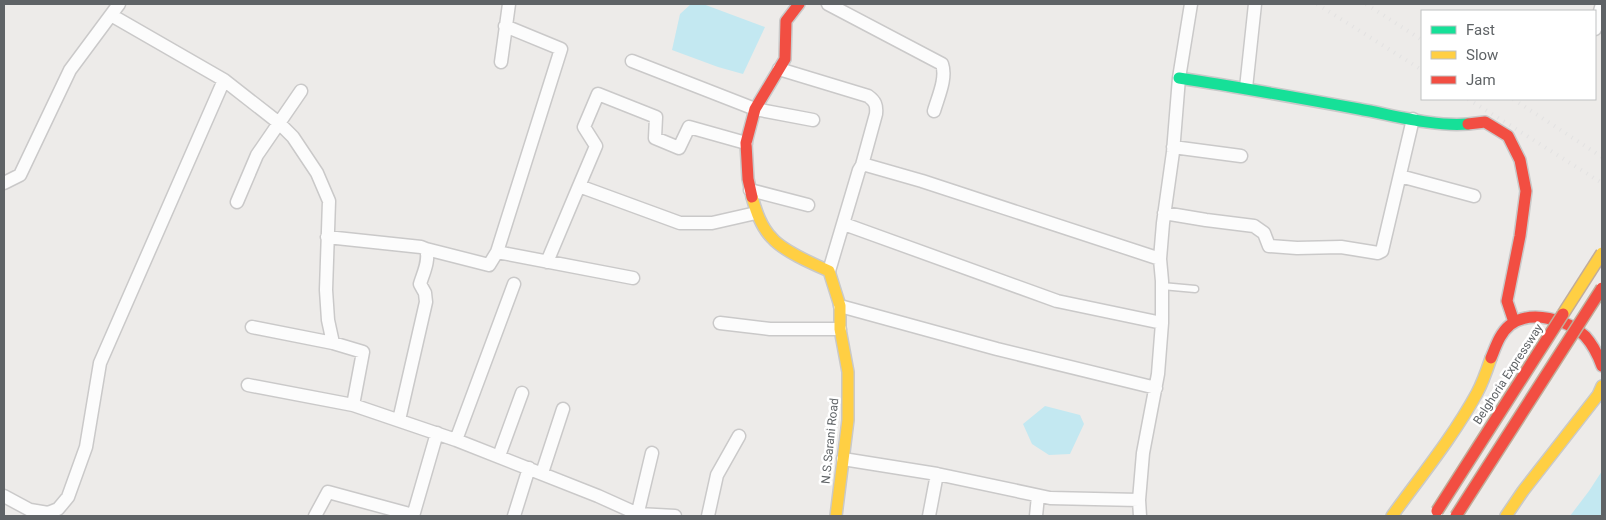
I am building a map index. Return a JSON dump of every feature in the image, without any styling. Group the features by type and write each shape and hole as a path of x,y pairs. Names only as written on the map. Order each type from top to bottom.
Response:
{"main road":[{"path":"800,4 786,21 785,59 755,109 746,143 748,179 756,214 772,239 803,260 829,271"},
{"path":"1180,78 1246,88 1413,119 1455,125 1485,122 1508,136 1520,160 1526,191 1520,236 1507,301 1514,322"},
{"name":"Belghoria Expressway","path":"1437,511 1602,253"},
{"name":"N.S.Sarani Road","path":"829,271 840,306 840,329 848,372 848,420 836,516"},
{"path":"1456,516 1602,288"},
{"path":"1392,516 1459,422 1477,392 1505,330 1514,322 1532,318 1556,320 1568,324 1579,330 1591,342 1595,347 1602,366"},
{"path":"1506,516 1523,491 1601,393"}],"street":[{"path":"4,183 20,175 70,70 119,4"},
{"path":"501,62 509,4"},
{"path":"828,4 942,64 944,70 943,77 934,111"},
{"path":"1140,516 1139,500 1143,453 1156,388 1162,323 1160,259 1164,213 1191,4"},
{"path":"1246,88 1255,4"},
{"path":"1596,26 1602,4"},
{"path":"111,15 224,80 279,123 293,137 317,173 329,201 326,290 332,343"},
{"path":"327,237 421,247 489,265 497,252 561,49 505,26"},
{"path":"632,61 755,109 813,120"},
{"path":"779,69 868,96 877,106 862,165 829,271"},
{"path":"4,496 30,510 48,513 58,508 68,498 86,447 100,364 224,80"},
{"path":"237,202 257,154 301,90"},
{"path":"548,262 596,146 584,127 598,94 656,117 655,138 679,148 690,126 746,143"},
{"path":"1164,213 1254,226 1264,233 1269,246 1297,248 1341,247 1378,253 1382,251 1413,119"},
{"path":"1173,147 1241,156"},
{"path":"862,165 922,181 1160,259"},
{"path":"1400,176 1474,196"},
{"path":"579,186 680,223 712,223 756,214"},
{"path":"750,190 808,204"},
{"path":"844,224 1057,301 1162,323"},
{"path":"399,420 426,302 425,293 420,284 427,261 428,254 426,249"},
{"path":"497,252 633,278"},
{"path":"456,440 514,284"},
{"path":"840,306 997,349 1156,388"},
{"path":"720,323 770,329 840,329"},
{"path":"252,327 332,343 363,352 353,405"},
{"path":"248,385 353,405 499,456 638,515 675,516"},
{"path":"499,456 522,393"},
{"path":"542,473 563,409"},
{"path":"315,516 328,492 413,515 437,433"},
{"path":"708,516 717,475 739,436"},
{"path":"638,515 652,453"},
{"path":"843,459 937,474 1050,498 1139,500"},
{"path":"514,516 529,468"},
{"path":"929,516 937,474"},
{"path":"1036,516 1038,496"}],"lane":[{"path":"1162,286 1195,289"}],"water":[{"path":"691,4 703,4 765,27 743,74 672,50 680,14"},
{"path":"1045,406 1080,415 1084,424 1070,454 1049,455 1032,444 1023,424"},
{"path":"1602,471 1602,516 1570,516 1589,491"}],"railway":[{"path":"1317,4 1421,69"},
{"path":"1366,4 1421,39"},
{"path":"1470,100 1602,183"},
{"path":"1515,100 1602,157"}],"traffic: fast":[{"path":"1179,78 1428,122 1468,124"}],"traffic: slow":[{"path":"752,197 762,224 777,243 799,257 829,271 840,306 840,329 848,372 848,420 836,516"},
{"path":"1563,314 1602,253"},
{"path":"1392,516 1458,425 1481,385 1491,358"},
{"path":"1506,516 1523,491 1598,395 1602,386"}],"traffic: jam":[{"path":"752,197 748,179 746,143 755,109 785,59 786,21 799,4"},
{"path":"1468,124 1485,122 1508,136 1520,160 1526,191 1520,236 1507,301 1514,322"},
{"path":"1456,516 1602,288"},
{"path":"1437,511 1563,314"},
{"path":"1491,358 1501,336 1510,325 1519,320 1538,317 1559,321 1578,330 1590,343 1602,366"}]}
